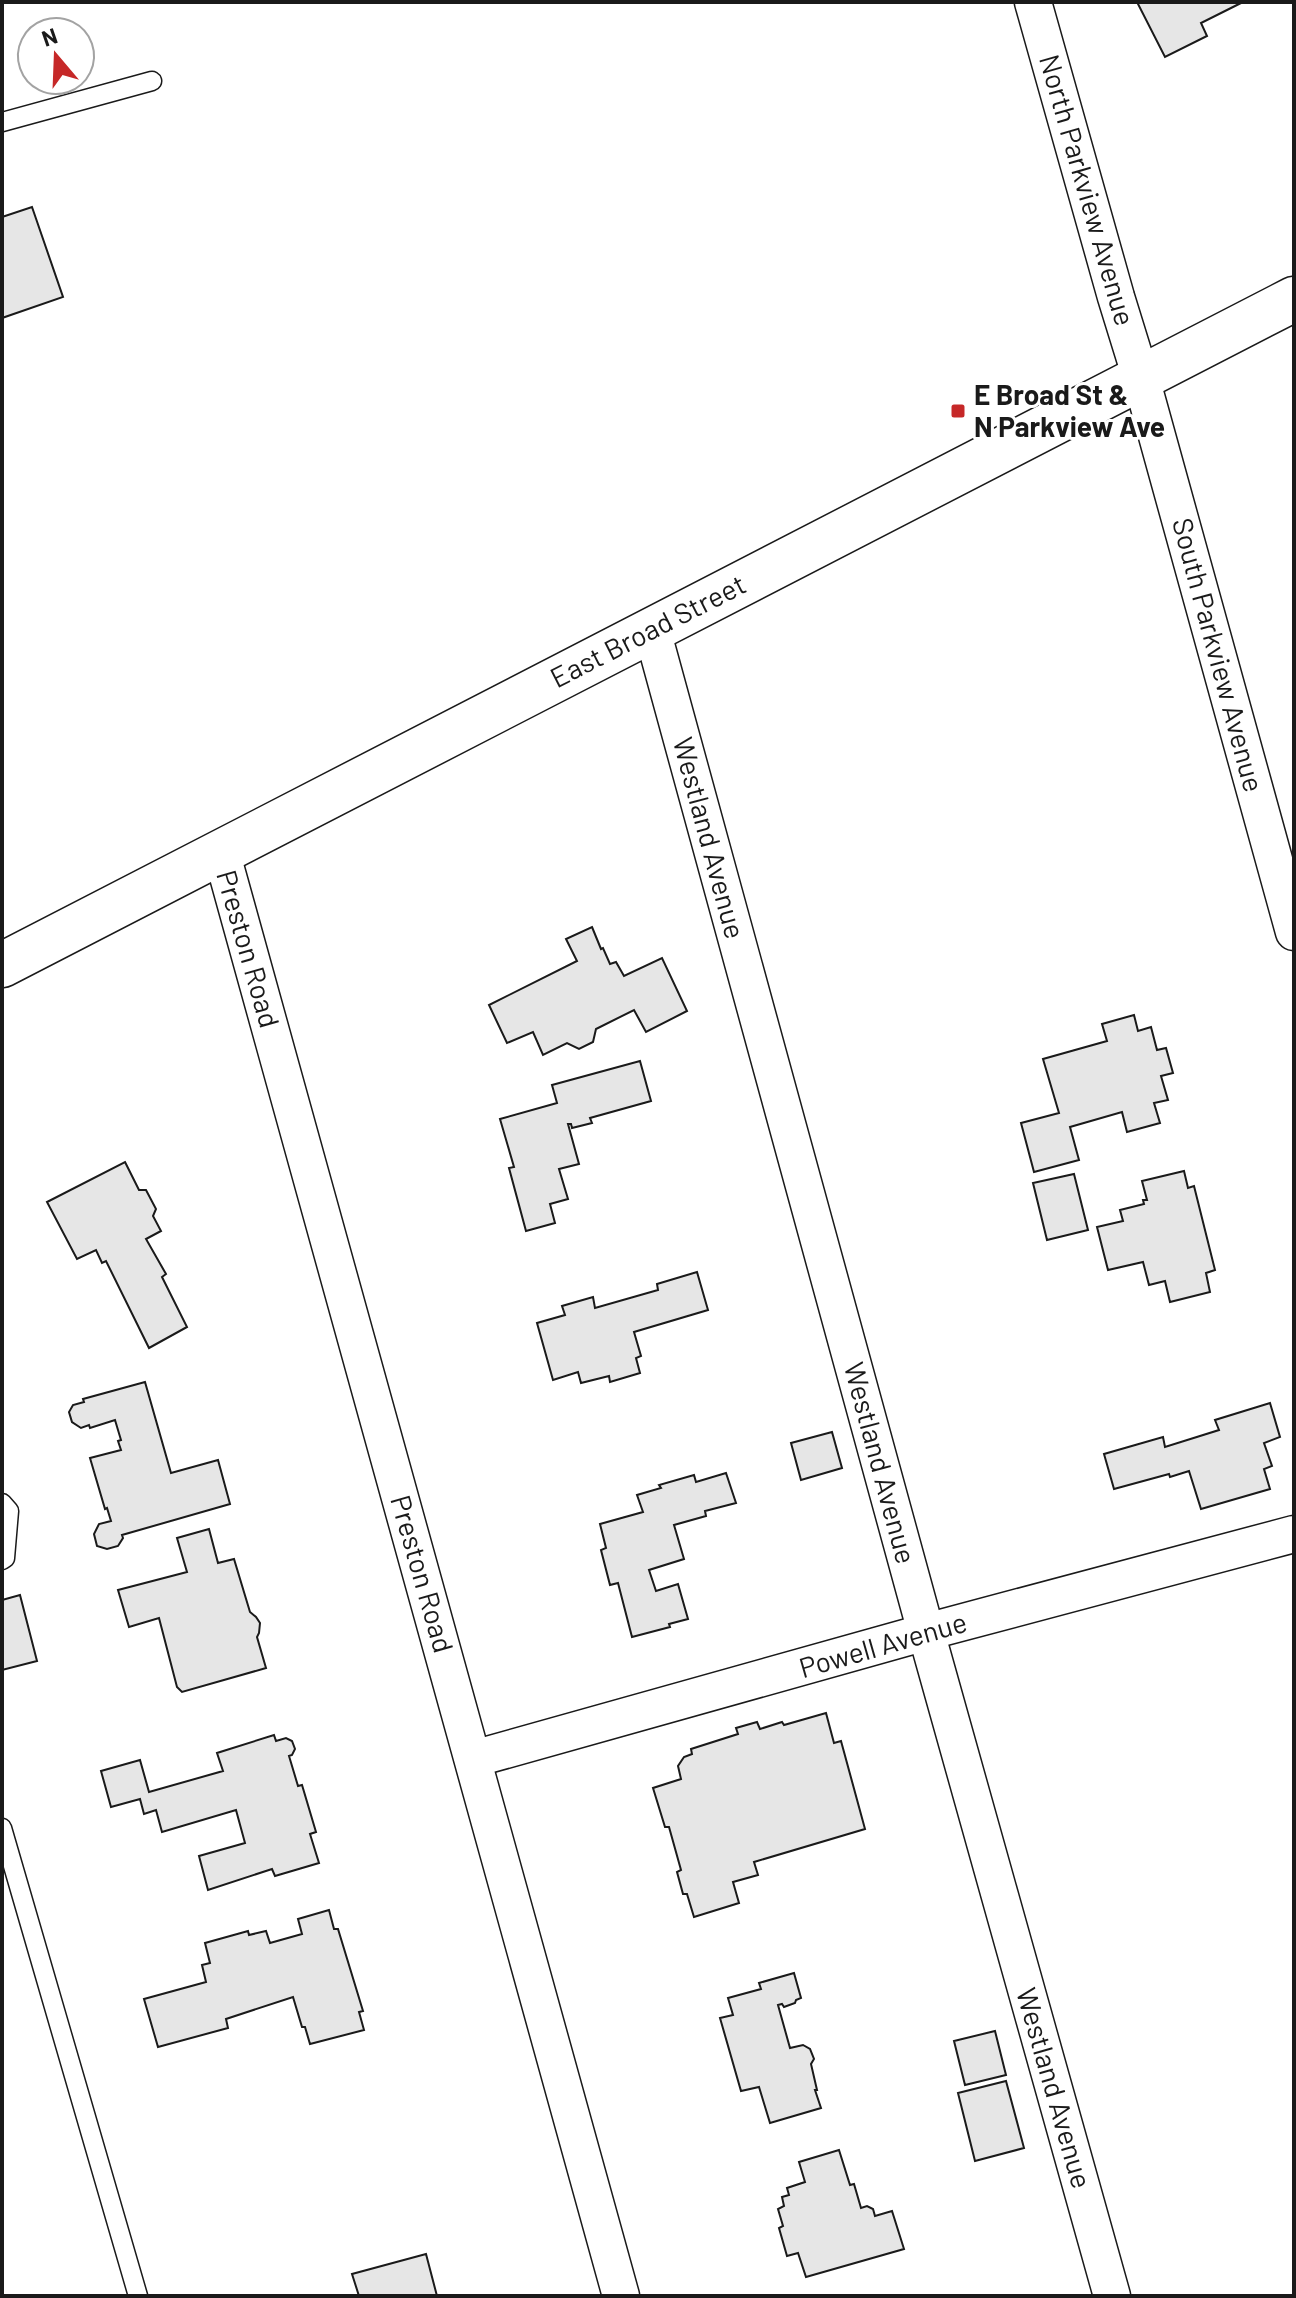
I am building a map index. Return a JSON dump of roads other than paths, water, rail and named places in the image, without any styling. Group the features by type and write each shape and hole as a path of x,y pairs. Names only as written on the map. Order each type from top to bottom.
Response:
{"main road":[{"name":"East Broad Street","path":"2,965 1294,299"}],"street":[{"name":"North Parkview Avenue","path":"1033,2 1141,378"},
{"name":"South Parkview Avenue","path":"1141,378 1294,932"},
{"name":"Westland Avenue","path":"652,630 926,1632 1112,2296"},
{"name":"Preston Road","path":"221,851 621,2296"},
{"name":"Powell Avenue","path":"473,1759 926,1632 1294,1534"}],"lane":[{"path":"2,122 152,81"},
{"path":"2,1503 9,1511 5,1558 2,1560"},
{"path":"2,1828 138,2296"}],"place":[{"name":"E Broad St & N Parkview Ave","path":"958,411"}]}
